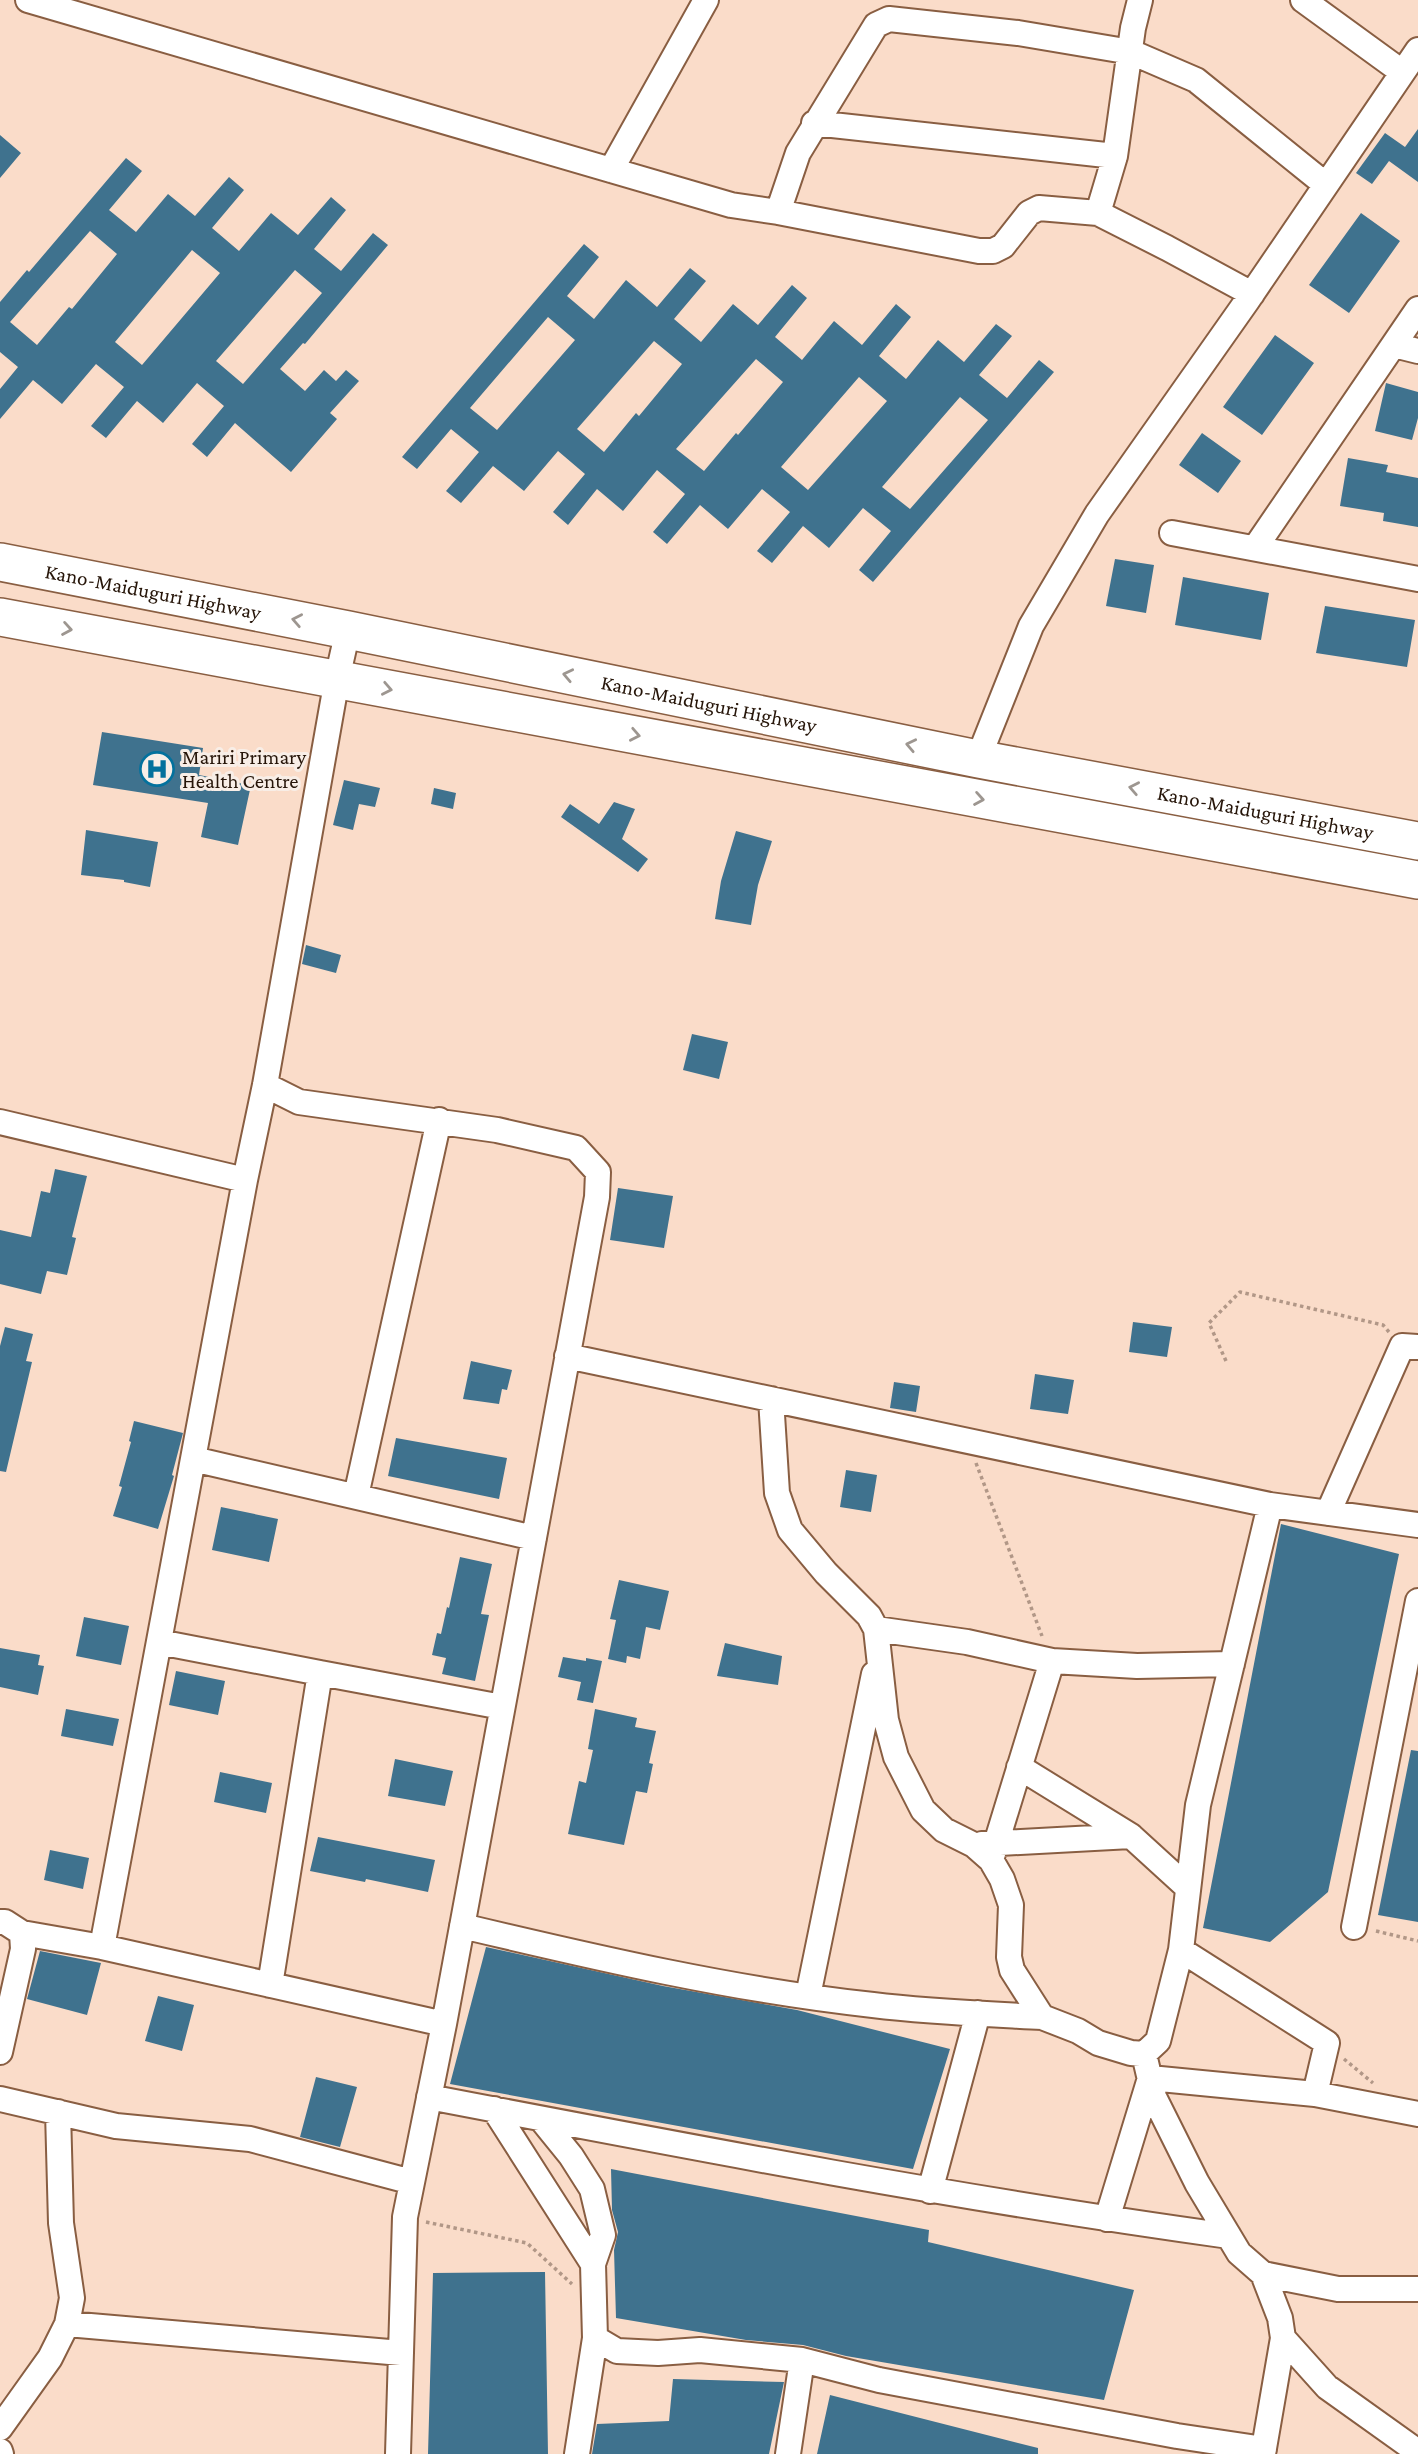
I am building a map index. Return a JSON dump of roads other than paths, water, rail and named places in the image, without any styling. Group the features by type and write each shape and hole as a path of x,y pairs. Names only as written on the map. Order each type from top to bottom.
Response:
{"highway":[{"name":"Kano-Maiduguri Highway","path":"0,562 978,759 1418,841"},
{"name":"Kano-Maiduguri Highway","path":"0,617 1418,880"}],"street":[{"path":"28,0 731,205 979,251 993,251 1003,246 1029,213 1039,208 1098,213 1252,294"},
{"path":"611,170 706,0"},
{"path":"1098,213 1115,156 1140,0"},
{"path":"1303,0 1402,72"},
{"path":"778,212 798,153 814,123 876,25 889,19 1018,33 1131,52 1196,80 1326,185"},
{"path":"978,759 1031,626 1097,514 1252,294 1418,50"},
{"path":"814,123 1115,156"},
{"path":"1255,548 1418,309"},
{"path":"1394,345 1418,351"},
{"path":"1172,533 1418,579"},
{"path":"102,1947 348,630"},
{"path":"265,1085 299,1102 439,1120 576,1148 598,1172 597,1197 444,2024 404,2217 398,2454"},
{"path":"356,1496 439,1120"},
{"path":"0,1122 245,1180"},
{"path":"1328,1513 1410,1346"},
{"path":"567,1356 1270,1505 1418,1525"},
{"path":"771,1399 777,1493 790,1530 826,1573 870,1616 877,1641 886,1720 896,1757 923,1810 944,1830 987,1849 1131,1836"},
{"path":"193,1460 534,1538"},
{"path":"462,1926 675,1975 808,1996 872,2006 1042,2017 1107,2046 1131,2053 1144,2053 1158,2041 1181,1950 1198,1805 1270,1505"},
{"path":"1354,1927 1418,1601"},
{"path":"877,1641 967,1642 1052,1661 1138,1666 1232,1664"},
{"path":"808,1996 877,1641"},
{"path":"159,1642 502,1707"},
{"path":"1042,2017 1012,1970 1009,1958 1011,1905 987,1849 1019,1767 1052,1661"},
{"path":"270,1985 320,1673"},
{"path":"1019,1767 1131,1836 1188,1888"},
{"path":"11,1927 444,2024"},
{"path":"0,2052 23,1949 11,1927"},
{"path":"1181,1950 1327,2043 1315,2094"},
{"path":"930,2190 978,2013"},
{"path":"595,2338 617,2351 658,2353 701,2350 802,2360 879,2380 1263,2451 1283,2339 1280,2318 1263,2274 1240,2253 1228,2236 1170,2132 1154,2098 1144,2053"},
{"path":"1150,2078 1315,2094 1418,2114"},
{"path":"1107,2220 1150,2078"},
{"path":"429,2097 930,2190 1107,2220 1228,2236"},
{"path":"0,2099 116,2126 250,2139 412,2182"},
{"path":"494,2109 593,2264"},
{"path":"0,2428 50,2358 67,2324 72,2298 61,2223 58,2112"},
{"path":"541,2119 593,2189 603,2235 593,2264 595,2338 577,2454"},
{"path":"1263,2274 1338,2289 1418,2289"},
{"path":"67,2324 401,2353"},
{"path":"1283,2339 1326,2387 1418,2452"},
{"path":"788,2454 802,2360"}],"place":[{"name":"Mariri Primary Health Centre","path":"157,769"}]}
